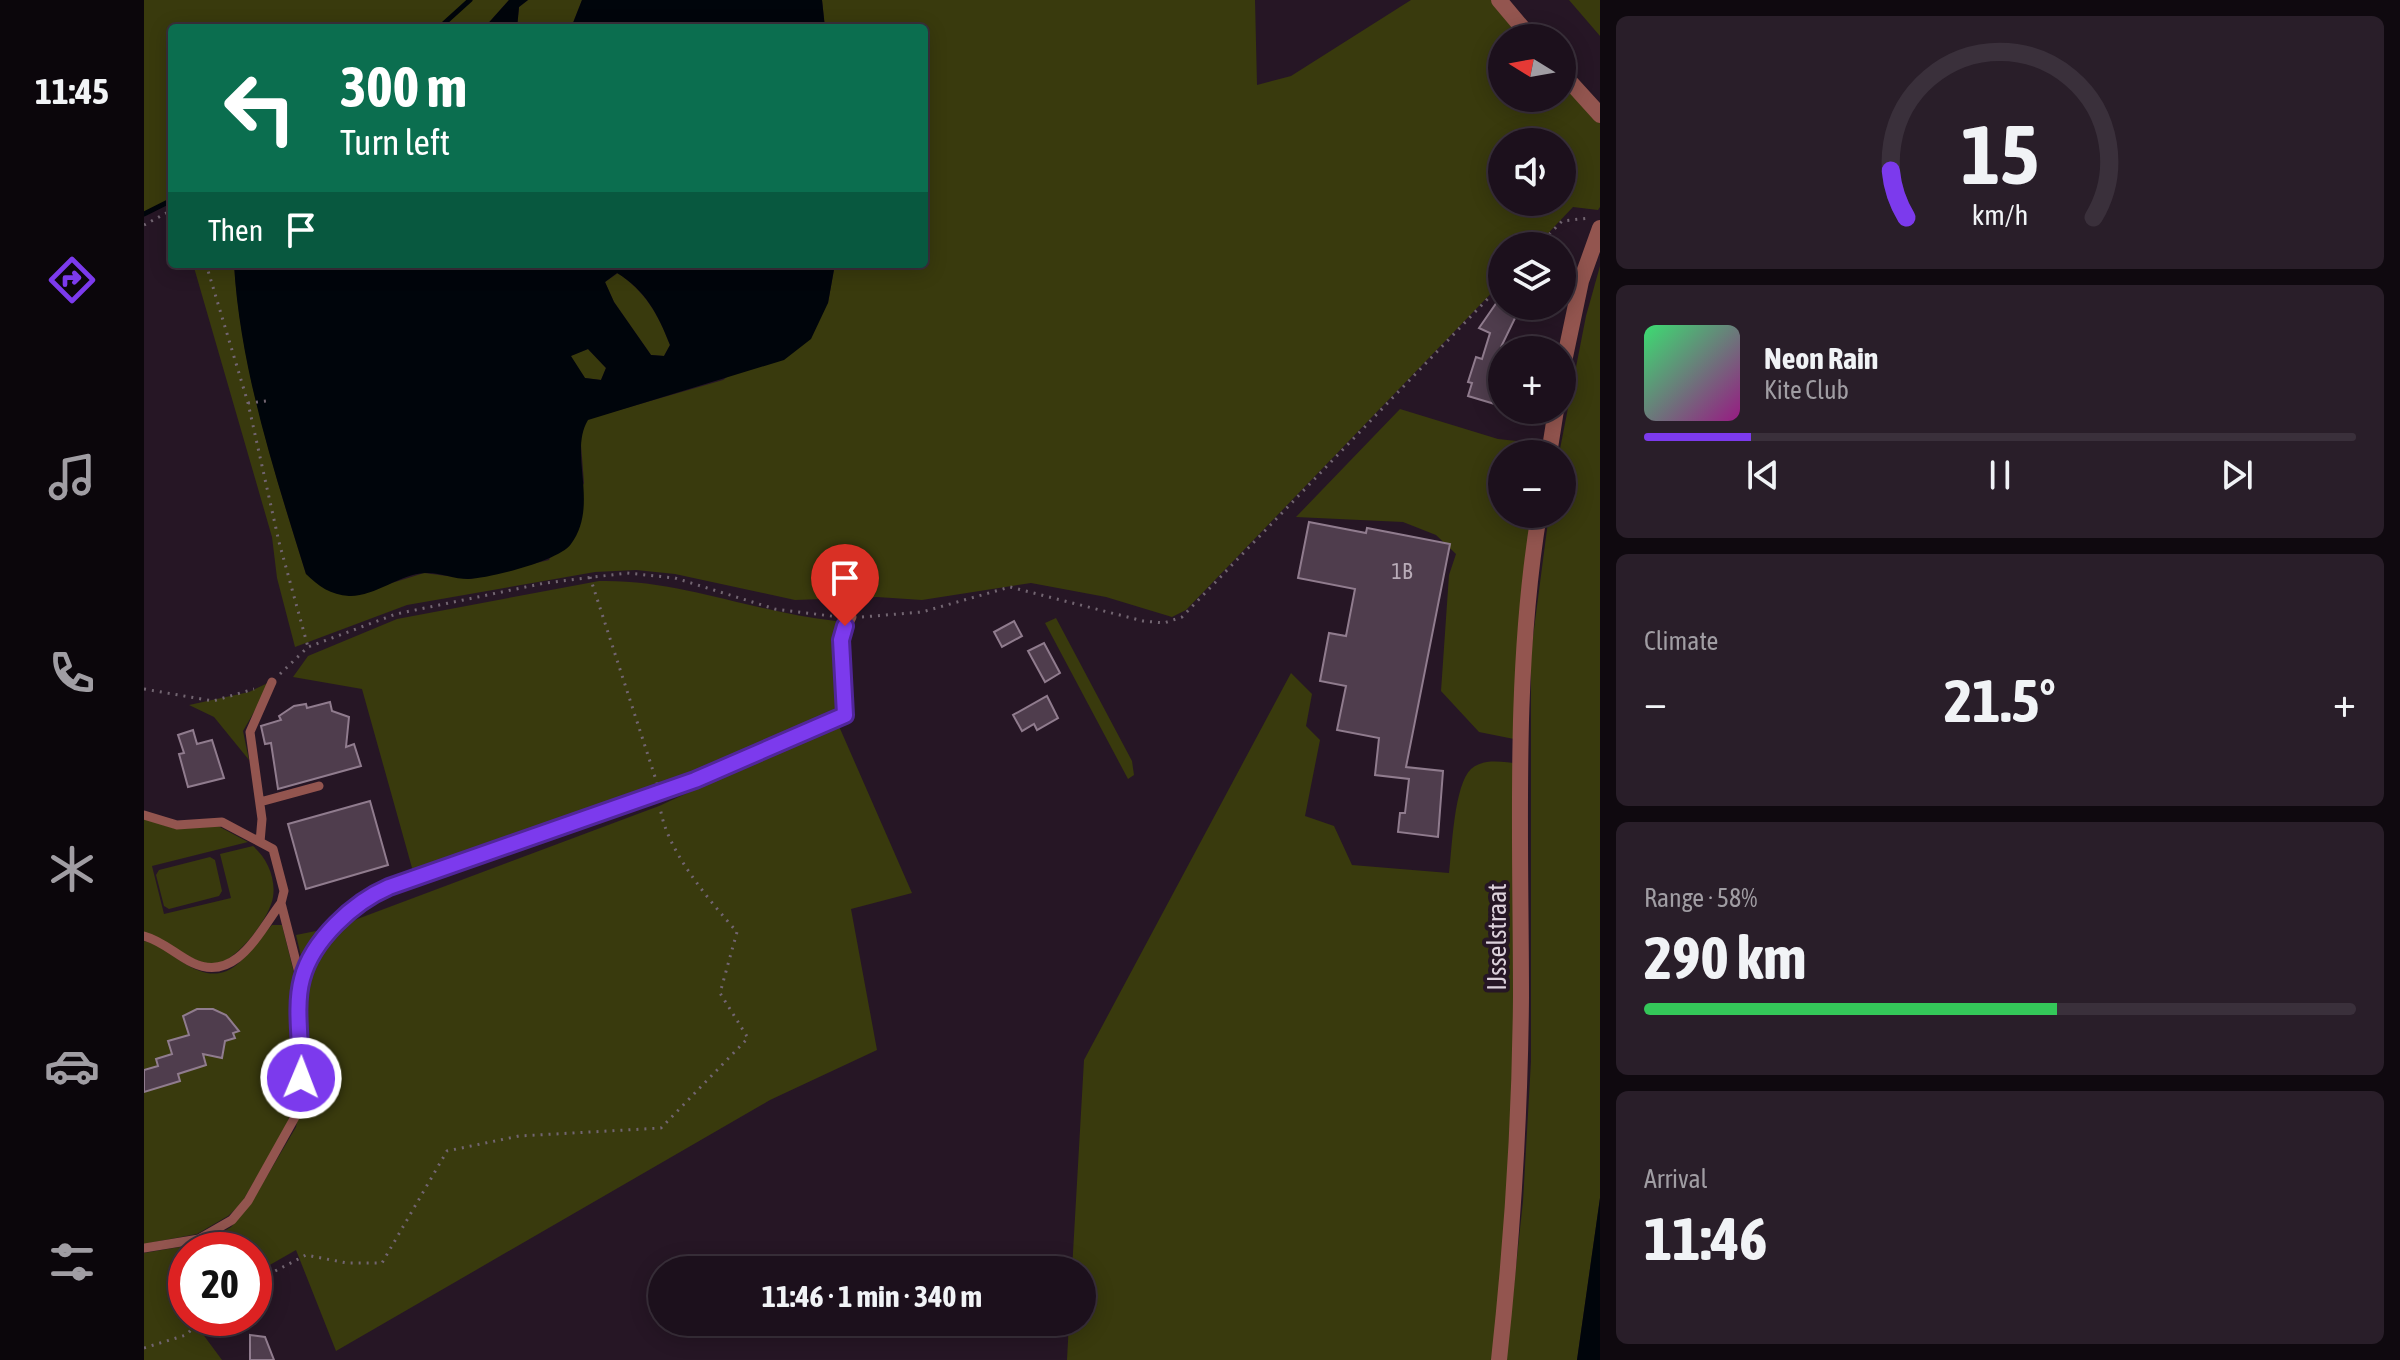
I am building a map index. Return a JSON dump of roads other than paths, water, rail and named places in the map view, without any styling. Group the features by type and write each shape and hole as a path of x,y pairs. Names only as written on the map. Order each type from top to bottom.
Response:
{"street":[{"path":"1499,0 1519,24"},
{"path":"1576,88 1600,115"},
{"path":"1569,336 1581,281 1600,228"},
{"name":"IJsselstraat","path":"1499,1360 1508,1256 1521,1003 1521,713 1527,589 1537,528"}],"lane":[{"path":"301,981 318,947 371,895 659,794 845,715 841,640 852,617"},
{"path":"260,842 260,802 250,732 272,682"},
{"path":"260,802 319,786"},
{"path":"144,815 177,825 222,822 273,849 284,891 281,903 241,956 223,968 194,964 144,936"},
{"path":"144,1248 199,1239 232,1220 248,1201 270,1158 289,1132 301,1078 301,981 281,903"}],"waterway":[{"path":"443,24 470,0"},
{"path":"144,214 168,202"}]}
